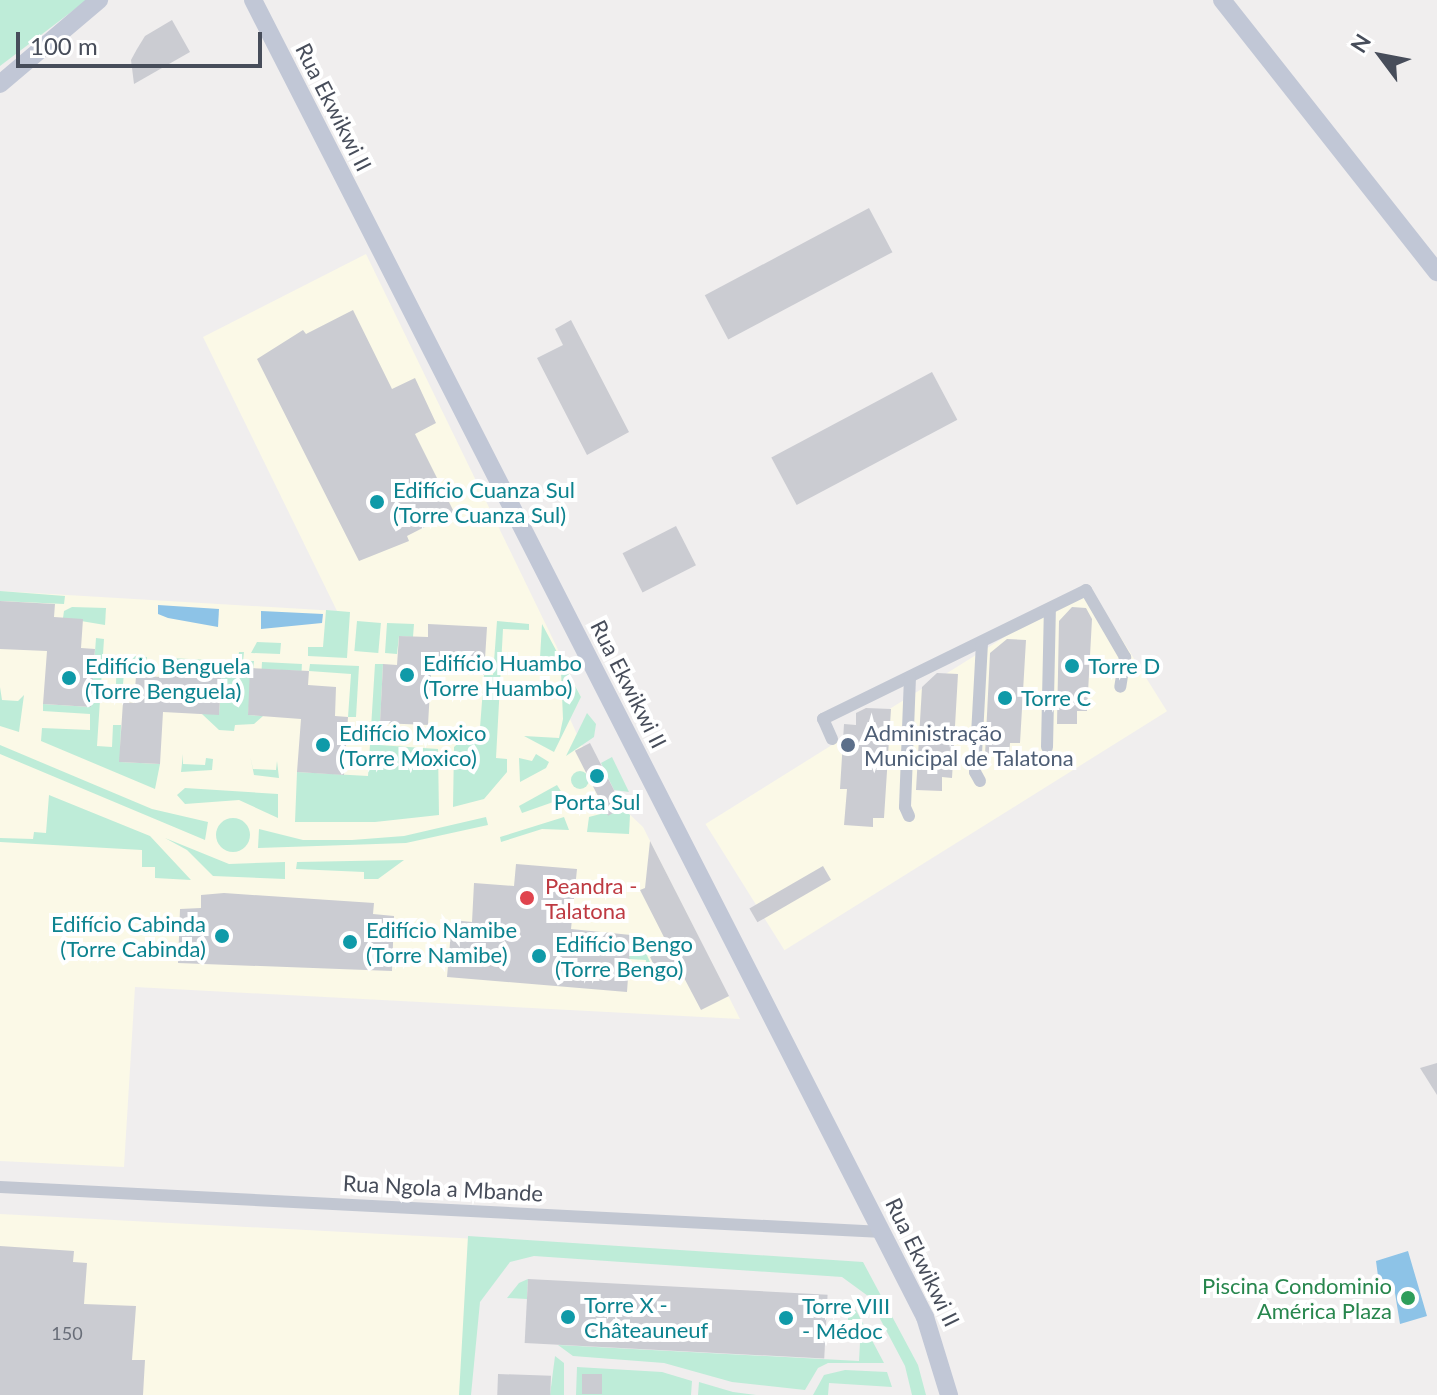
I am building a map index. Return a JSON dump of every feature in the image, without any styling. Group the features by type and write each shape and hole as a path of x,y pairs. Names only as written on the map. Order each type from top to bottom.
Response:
{"street":[{"name":"Rua Ekwikwi II","path":"253,0 883,1232 936,1342 949,1395"},
{"path":"1222,0 1437,272"},
{"path":"0,84 99,3"},
{"path":"832,739 823,719 1086,590 1125,657 1120,687"},
{"path":"1047,747 1050,609"},
{"path":"980,781 975,772 982,643"},
{"path":"909,816 905,807 910,678"},
{"name":"Rua Ngola a Mbande","path":"0,1187 883,1232"}],"shaded area":[{"path":"366,254 581,697 570,719 586,754 615,812 623,808 643,827 740,1019 135,987 124,1167 0,1161 0,591 337,611 203,337"},
{"path":"1088,585 1167,711 784,950 706,824"},
{"path":"0,1214 468,1239 460,1395 0,1395"}],"green space":[{"path":"0,0 87,0 0,66"},
{"path":"0,591 65,596 64,604 0,601"},
{"path":"72,607 106,608 105,625 63,618 64,611"},
{"path":"326,610 350,612 347,658 308,656 308,647 323,647"},
{"path":"357,621 381,623 378,653 354,651"},
{"path":"497,621 529,624 529,630 503,629 496,758 507,759 507,772 484,799 453,807 454,747 461,741 479,741 484,675 493,675"},
{"path":"387,623 414,624 413,637 399,636 397,654 385,653"},
{"path":"542,624 581,697 554,752 524,736 559,738 563,719 561,671 556,659 540,658"},
{"path":"96,638 104,639 97,746 112,747 113,725 121,725 120,762 160,764 155,789 41,741 42,728 90,730 90,714 43,711 43,704 91,707"},
{"path":"257,642 281,643 280,654 251,653"},
{"path":"239,652 244,652 242,672 247,661 254,661 248,715 263,716 254,724 235,725 234,731 219,730 202,714 219,714 222,667 218,660 238,661"},
{"path":"117,655 147,657 146,665 125,664 123,684 116,684"},
{"path":"171,658 212,660 212,666 171,664"},
{"path":"262,662 302,664 302,671 262,669"},
{"path":"310,664 359,666 356,717 348,717 351,674 309,671"},
{"path":"375,664 383,664 379,745 438,749 439,815 375,822 295,822 297,772 368,776"},
{"path":"0,687 2,700 18,701 24,695 19,732 0,726"},
{"path":"587,713 596,724 594,737 566,756"},
{"path":"0,745 152,809 208,822 205,840 0,754"},
{"path":"183,754 183,764 205,765 206,758 213,759 212,770 181,772"},
{"path":"536,754 549,762 546,768 520,782 519,758 532,761"},
{"path":"250,755 253,769 276,770 277,761 279,778 254,775"},
{"path":"612,757 629,792 614,790 601,763"},
{"path":"580,771 589,780 580,789 571,780"},
{"path":"557,785 562,793 559,800 522,813 519,806"},
{"path":"185,788 278,794 278,818 239,800 185,804 177,795"},
{"path":"49,795 150,836 191,880 155,878 155,867 142,867 142,850 0,842 0,838 33,839 34,832 46,833"},
{"path":"623,808 630,815 629,834 587,832 589,817"},
{"path":"486,817 488,825 406,843 258,848 259,829 303,840 352,840 404,836"},
{"path":"564,817 569,830 542,829 501,842 500,837"},
{"path":"233,818 245,823 250,835 245,847 233,852 221,847 216,835 221,823"},
{"path":"165,838 229,864 285,862 285,879 213,876 187,850"},
{"path":"404,860 378,879 364,879 364,872 296,869 297,862"},
{"path":"631,934 638,935 654,971 645,971 646,960 629,959"},
{"path":"468,1236 863,1262 918,1365 926,1395 912,1395 905,1366 868,1296 842,1277 534,1256 510,1262 480,1302 471,1395 459,1395"},
{"path":"528,1279 527,1299 507,1298 519,1283"},
{"path":"856,1310 884,1363 828,1363 818,1368 805,1390 732,1382 664,1363 573,1356 558,1345 859,1361 861,1324 848,1322 848,1311"},
{"path":"555,1356 564,1363 564,1395 550,1395"},
{"path":"577,1367 662,1372 692,1381 691,1395 576,1395"},
{"path":"845,1370 887,1372 892,1387 829,1383 828,1395 813,1395 824,1375"},
{"path":"699,1382 733,1392 756,1395 698,1395"}],"water":[{"path":"158,605 219,609 218,627 168,618 158,614"},
{"path":"261,611 323,614 322,623 261,629"},
{"name":"Piscina Condominio América Plaza","path":"1408,1251 1427,1316 1400,1324 1394,1287 1378,1276 1376,1261"}],"building":[{"path":"172,20 190,52 134,84 131,60 137,49 145,36"},
{"path":"869,208 892,252 728,339 705,295"},
{"path":"353,310 392,389 415,378 436,423 415,434 454,512 407,536 409,541 359,561 257,359 303,330 306,334"},
{"path":"571,320 629,432 587,455 537,358 563,345 555,329"},
{"path":"932,372 957,420 797,505 771,457"},
{"path":"676,526 696,565 643,592 623,553"},
{"name":"Edifício Benguela (Torre Benguela)","path":"0,601 55,604 54,617 83,619 81,648 95,649 91,707 43,704 47,651 0,649"},
{"name":"Torre D","path":"1072,607 1086,608 1092,619 1087,711 1077,711 1077,724 1057,724 1059,621"},
{"name":"Edifício Huambo (Torre Huambo)","path":"428,624 487,627 484,675 431,672 428,725 380,723 383,664 397,665 399,636 428,637"},
{"name":"Torre C","path":"1007,639 1026,640 1020,743 1010,743 1009,757 985,755 990,653"},
{"path":"163,663 222,666 219,715 163,712 160,764 119,762 123,702 134,703 136,676 162,677"},
{"name":"Edifício Moxico (Torre Moxico)","path":"250,668 309,671 308,685 336,687 335,716 348,717 344,775 297,772 301,719 248,715"},
{"path":"937,673 958,674 952,778 942,777 942,791 916,790 922,687"},
{"path":"866,708 891,709 884,818 873,818 873,827 844,825 847,789 840,789 844,724 856,725 856,713"},
{"name":"Porta Sul","path":"590,743 623,808 608,816 575,751"},
{"path":"650,841 729,996 701,1010 682,974 663,984 650,957 669,947 640,890 645,888"},
{"name":"Edifício Bengo (Torre Bengo)","path":"516,864 577,869 571,929 631,935 627,992 447,977 452,920 472,922 474,883 514,886"},
{"path":"823,866 831,880 757,922 749,909"},
{"path":"224,893 374,903 373,914 394,916 392,971 178,963 180,909 201,908 201,895"},
{"path":"1437,1063 1437,1095 1420,1068"},
{"path":"0,1246 74,1251 73,1262 87,1263 84,1304 136,1306 132,1360 145,1360 143,1395 0,1395"},
{"path":"528,1279 828,1295 824,1359 525,1343"},
{"path":"498,1374 551,1376 550,1395 497,1395"},
{"path":"582,1374 602,1374 602,1394 582,1394"}],"place":[{"name":"Edifício Cuanza Sul (Torre Cuanza Sul)","path":"377,502"},
{"name":"Torre D","path":"1072,666"},
{"name":"Edifício Huambo (Torre Huambo)","path":"407,675"},
{"name":"Edifício Benguela (Torre Benguela)","path":"69,678"},
{"name":"Torre C","path":"1005,698"},
{"name":"Edifício Moxico (Torre Moxico)","path":"323,745"},
{"name":"Administração Municipal de Talatona","path":"848,745"},
{"name":"Porta Sul","path":"597,776"},
{"name":"Peandra - Talatona","path":"527,898"},
{"name":"Edifício Cabinda (Torre Cabinda)","path":"222,936"},
{"name":"Edifício Namibe (Torre Namibe)","path":"350,942"},
{"name":"Edifício Bengo (Torre Bengo)","path":"539,956"},
{"name":"Piscina Condominio América Plaza","path":"1408,1298"},
{"name":"Torre X - Châteauneuf","path":"568,1317"},
{"name":"Torre VIII - Médoc","path":"786,1318"}]}
